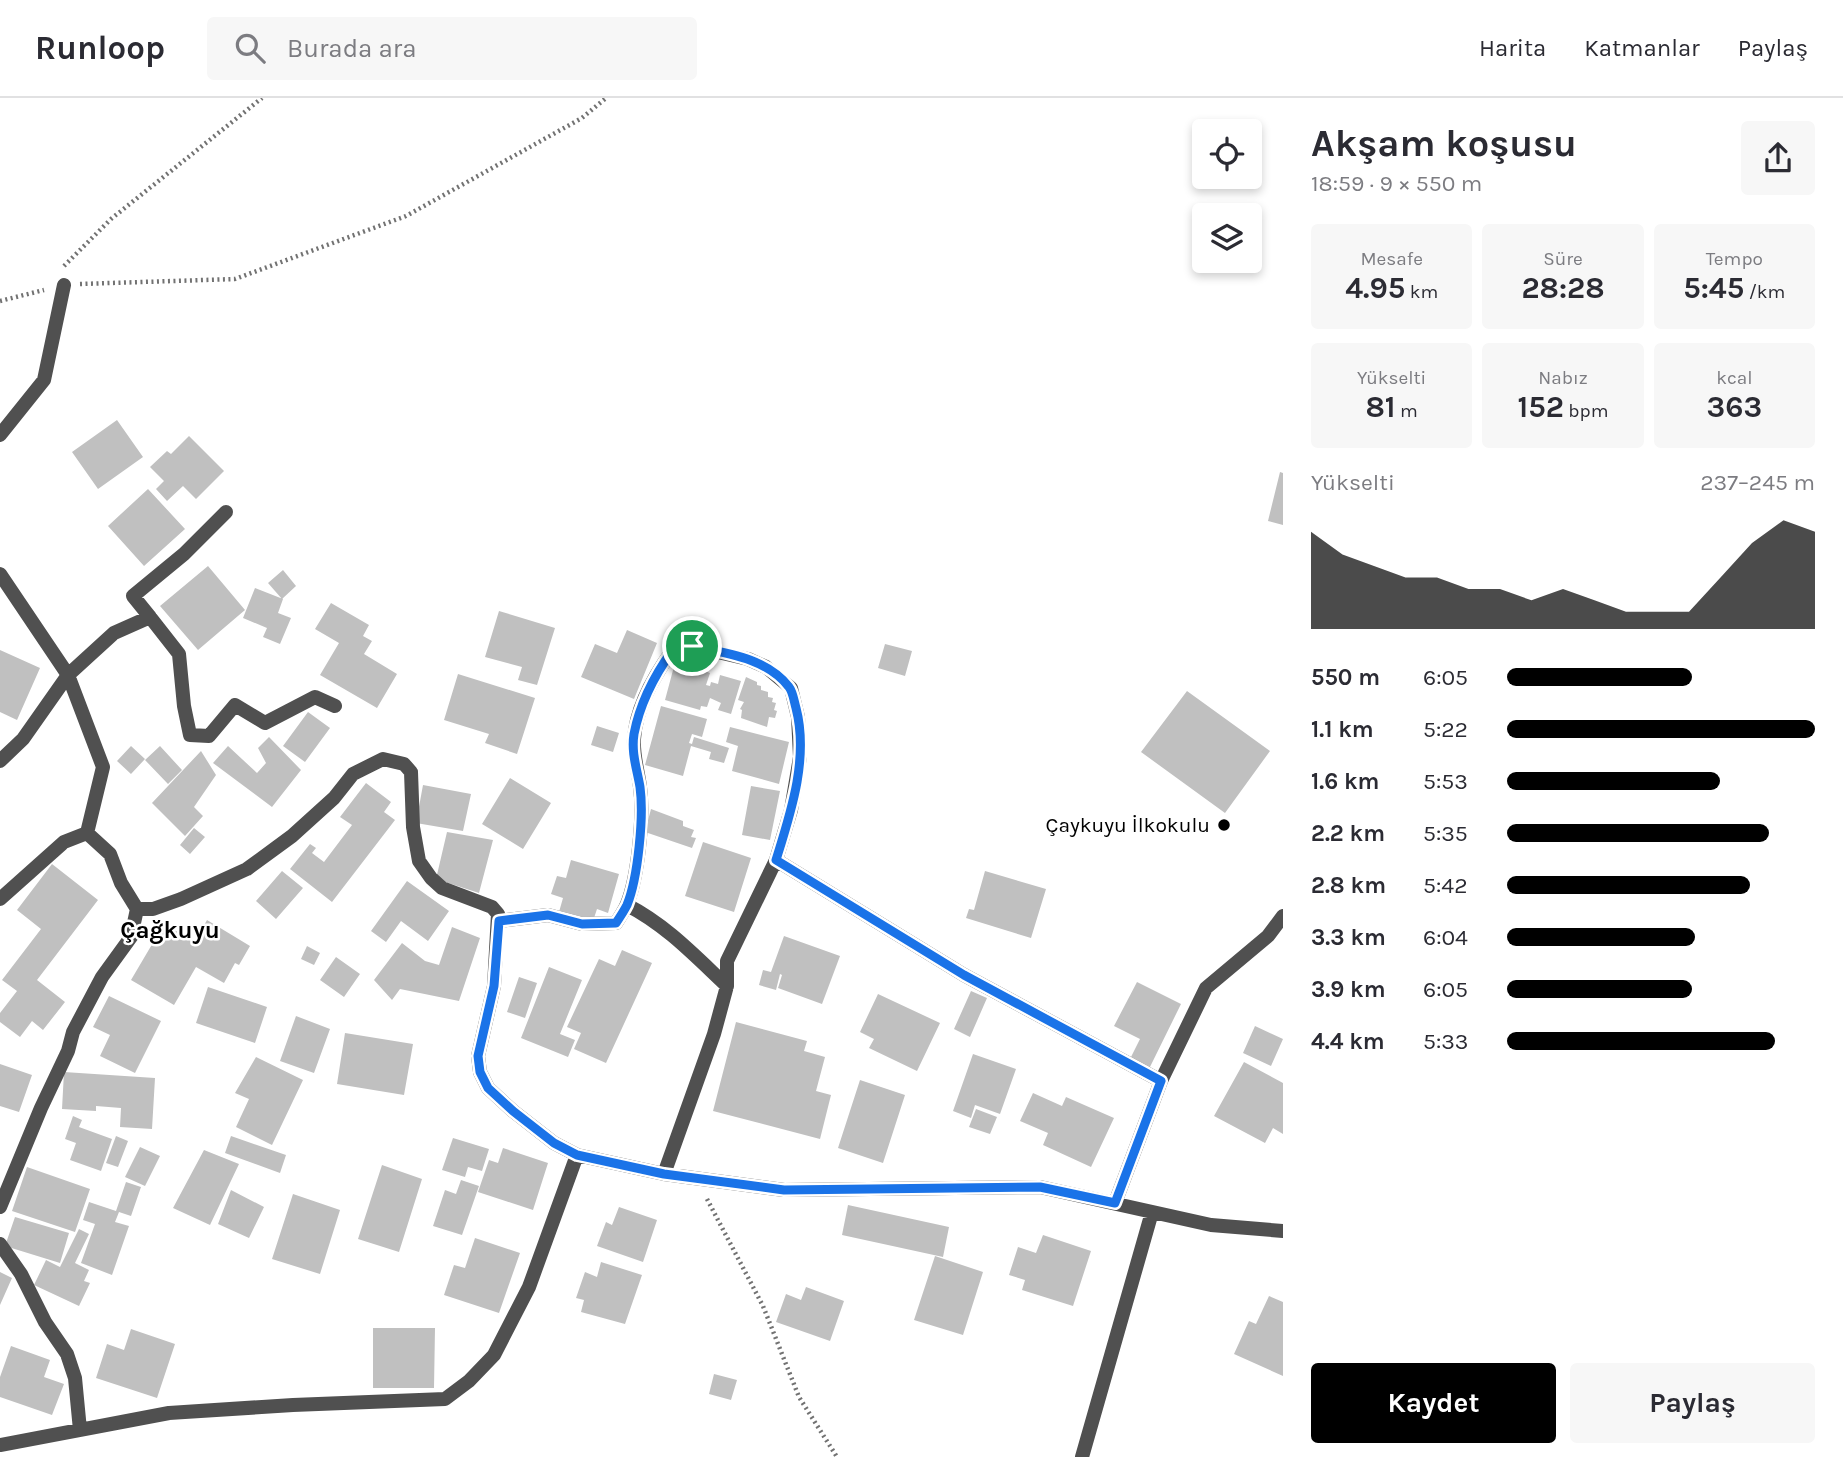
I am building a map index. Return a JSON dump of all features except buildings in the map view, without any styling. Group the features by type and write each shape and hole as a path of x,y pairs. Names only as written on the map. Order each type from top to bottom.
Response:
{"street":[{"path":"0,435 44,380 64,285"},
{"path":"226,512 184,554 133,596 179,654 184,706 190,734 209,736 235,705 265,723 315,697 335,706"},
{"path":"0,574 68,675 103,767 87,833"},
{"path":"0,761 23,739 68,675 114,633 150,617"},
{"path":"499,921 548,915 582,924 616,923 627,905 634,882 640,835 640,788 634,764 634,736 640,707 658,671 672,651 692,646 748,659 766,667 791,688 798,717 800,757 791,810 776,860 727,961 727,986 714,1034 664,1174"},
{"path":"137,909 153,909 181,899 247,869 300,829 334,798 353,774 383,759 404,764 411,772 413,827 419,861 442,888 492,907 498,914 494,986 478,1056 480,1072 488,1088 554,1143 577,1155 664,1174 784,1190 1040,1187 1211,1225 1283,1231"},
{"path":"0,899 64,842 87,833"},
{"path":"0,1208 41,1108 68,1051 73,1032 102,977 131,937 137,909 121,883 110,854 87,833"},
{"path":"776,860 964,975 1161,1081"},
{"path":"627,905 651,917 727,986"},
{"path":"1115,1203 1161,1081 1206,988 1268,936 1283,916"},
{"path":"0,1445 169,1413 445,1399 469,1381 494,1355 528,1287 577,1155"},
{"path":"1082,1457 1152,1212"},
{"path":"0,1244 21,1274 45,1322 67,1354 75,1378 80,1430"}],"path":[{"path":"64,285 64,265 111,219 262,98"},
{"path":"0,301 64,285 235,279 405,216 582,118 606,98"},
{"path":"696,1178 763,1306 799,1397 837,1457"}],"place":[{"name":"Çaykuyu İlkokulu","path":"1224,825"}],"district":[{"name":"Çağkuyu","path":"170,930"}],"route":[{"path":"692,646 748,659 766,667 791,688 798,717 800,757 791,810 776,860 964,975 1161,1081 1115,1203 1040,1187 784,1190 664,1174 577,1155 554,1143 488,1088 480,1072 478,1056 494,986 499,921 548,915 582,924 616,923 627,905 634,882 640,835 640,788 634,764 634,736 640,707 658,671 672,651 692,646"}]}
